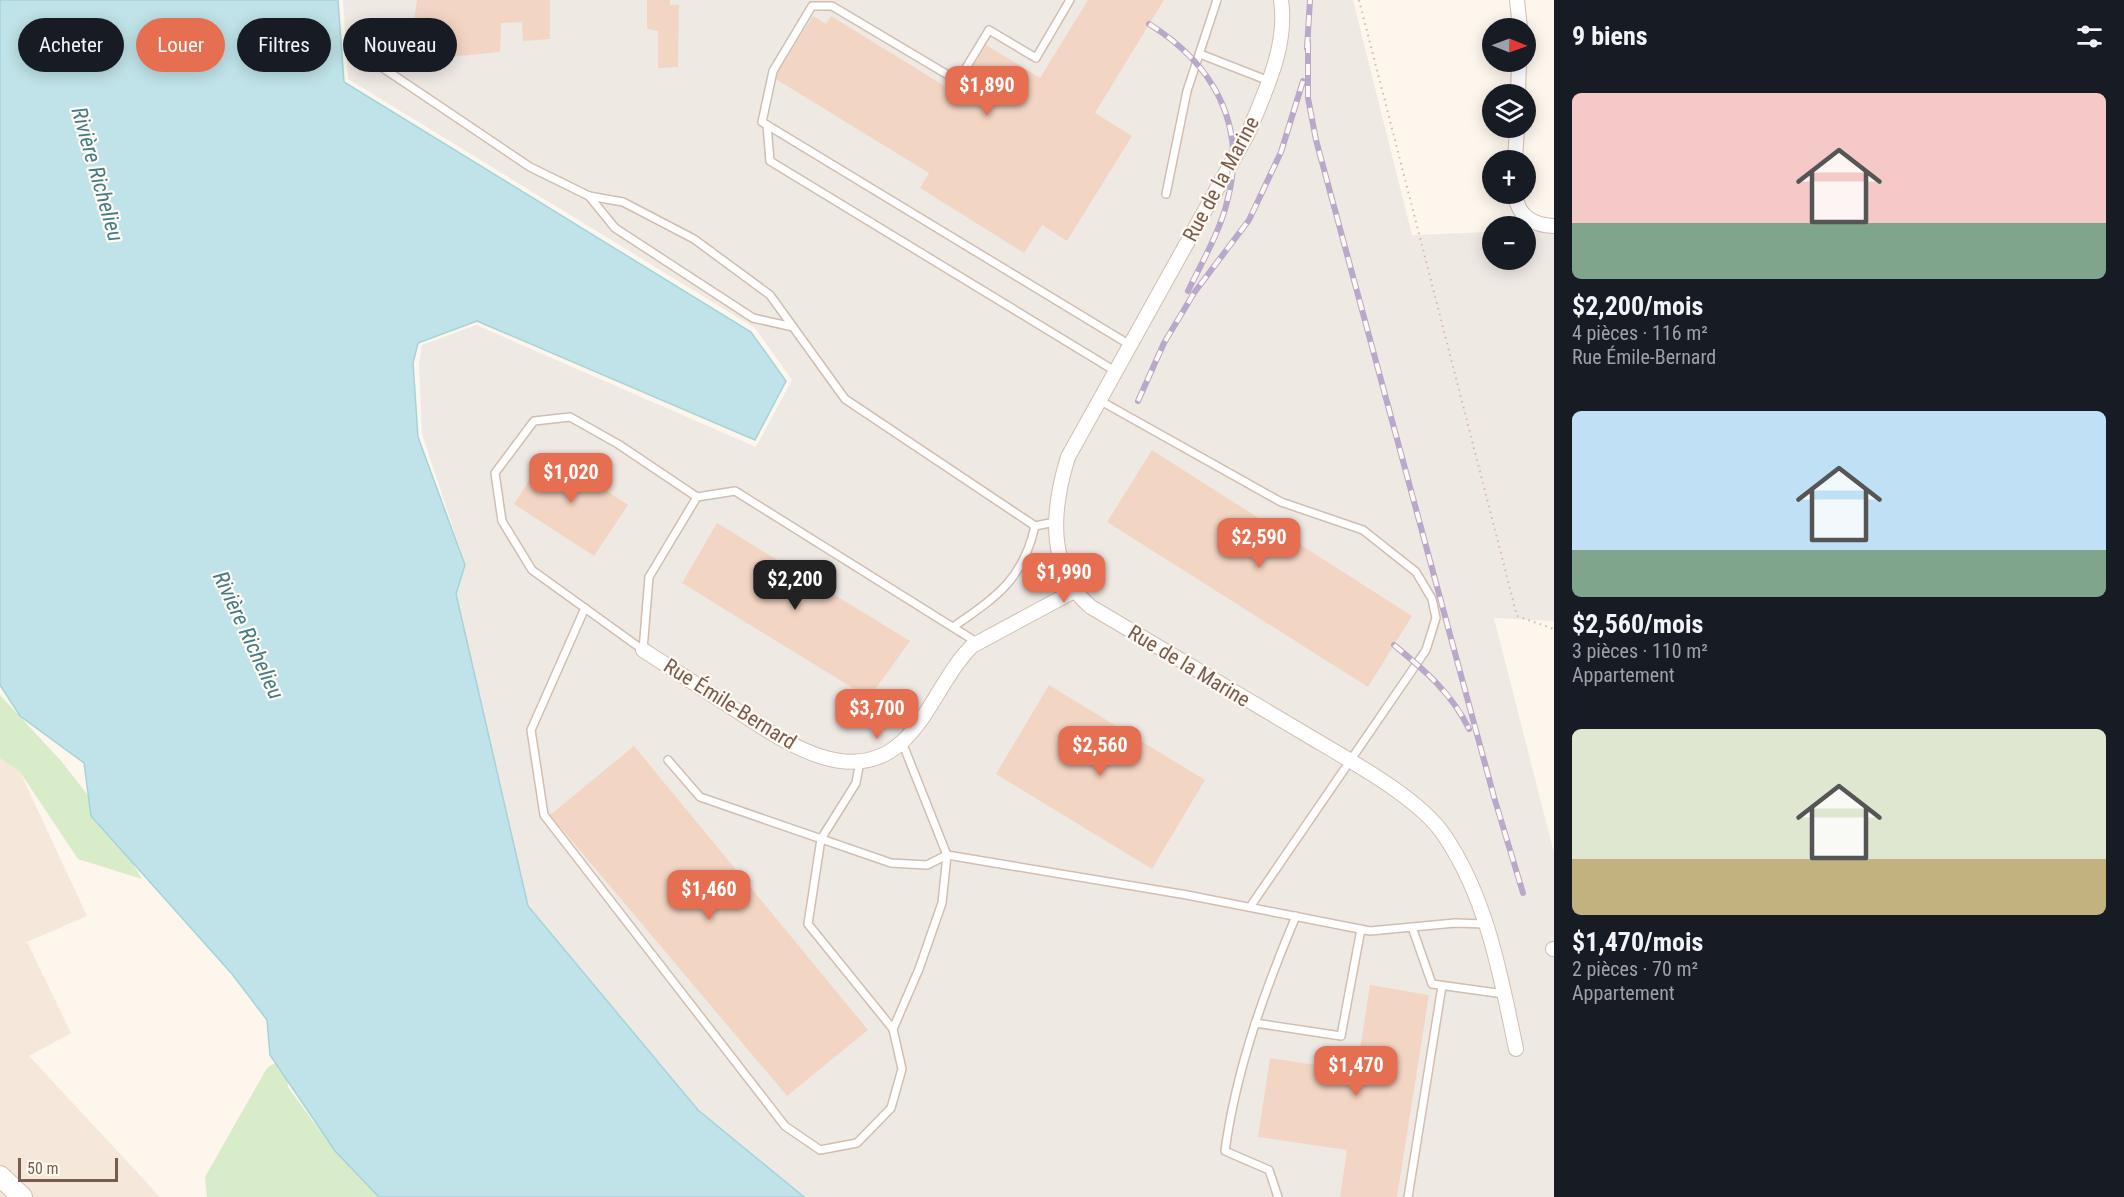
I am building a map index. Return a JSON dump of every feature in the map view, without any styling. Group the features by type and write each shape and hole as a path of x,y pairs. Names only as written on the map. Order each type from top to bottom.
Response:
{"street":[{"name":"Rue de la Marine","path":"1281,0 1280,44 1269,81 1248,133 1068,458 1060,484 1055,522 1059,554 1074,591 1091,607 1349,761 1402,796 1427,816 1443,833 1468,878 1485,924 1516,1049"},
{"path":"1517,0 1519,18"},
{"path":"1518,204 1522,214 1529,221 1554,226"},
{"name":"Rue Émile-Bernard","path":"643,650 789,743 827,758 860,761 890,752 902,742 924,716 963,655 978,643 1074,591"},
{"path":"0,1176 22,1197"}],"lane":[{"path":"1070,0 1036,58 989,30 958,81 832,6 812,6 774,71 762,122 1130,345"},
{"path":"1166,194 1187,91 1217,0"},
{"path":"1200,54 1269,81"},
{"path":"389,72 530,167 589,196 623,202 694,239 770,295 844,399 1035,526 1055,522"},
{"path":"767,125 770,161 1115,371"},
{"path":"589,196 615,228 753,318 793,327"},
{"path":"1099,400 1281,502 1363,530 1416,572 1432,598 1436,618 1426,650 1250,908"},
{"path":"643,650 532,570 502,521 495,473 534,421 570,417 618,444 697,497 735,491 978,643"},
{"path":"643,650 649,577 697,497"},
{"path":"953,627 990,601 1018,572 1030,549 1035,526"},
{"path":"585,608 531,730 544,814 785,1126 820,1150 857,1143 891,1108 903,1069 893,1029 808,924 821,839 856,783 860,761"},
{"path":"893,1029 919,969 942,903 947,855 902,742"},
{"path":"668,760 700,797 891,863 927,865 947,855 1361,929 1455,923 1485,924"},
{"path":"1278,1197 1269,1170 1225,1151 1230,1113 1262,996 1296,916"},
{"path":"1412,927 1432,984 1504,994"},
{"path":"1255,1023 1341,1036 1361,929"},
{"path":"1408,1197 1442,986"}],"path":[{"path":"1359,0 1517,616 1554,629"}],"shaded area":[{"path":"343,0 1353,0 1412,235 1482,232 1482,270 1536,270 1536,231 1554,230 1554,621 1494,618 1554,853 1554,1197 804,1197 698,1110 527,906 456,594 465,564 422,434 419,364 422,345 476,325 756,447 792,380 755,328 348,79 348,72 457,72 457,18 344,18"},
{"path":"0,729 87,916 27,942 71,1033 29,1056 160,1197 0,1197"}],"green space":[{"path":"0,695 62,762 104,816 142,879 78,859 20,772 0,758"},
{"path":"286,1056 288,1087 328,1142 384,1197 207,1197 205,1177 267,1068"}],"water":[{"name":"Rivière Richelieu","path":"0,0 338,0 344,82 751,332 786,381 755,440 477,321 418,343 413,363 418,437 465,565 456,594 528,906 698,1110 804,1197 379,1197 335,1151 270,1055 267,1020 232,974 91,816 84,763 20,716 0,685"}],"building":[{"path":"417,0 550,0 550,39 523,41 522,22 501,23 500,52 457,56 457,18 415,18"},
{"path":"647,0 670,0 670,5 679,5 678,67 658,68 658,31 647,29"},
{"path":"1088,0 1164,0 1095,113 1132,136 1067,241 1042,225 1024,253 920,188 929,173 774,78 813,16 826,24 831,16 956,93 986,45 1040,78"},
{"path":"1152,450 1412,616 1368,687 1107,522"},
{"path":"548,452 628,505 594,556 514,504"},
{"path":"717,523 910,641 869,698 682,583"},
{"path":"1049,685 1205,780 1152,869 996,774"},
{"path":"634,746 868,1030 787,1096 550,815"},
{"path":"1370,985 1429,995 1397,1197 1340,1197 1347,1150 1258,1137 1270,1058 1329,1067 1331,1078 1355,1082"}],"railway":[{"path":"1307,48 1310,0"},
{"path":"1149,24 1191,57 1207,76 1228,120 1233,145 1233,171 1225,210 1211,246 1188,291"},
{"path":"1308,42 1308,98 1316,140 1494,797 1523,893"},
{"path":"1138,401 1164,343 1194,293 1249,220 1281,152 1303,81"},
{"path":"1394,645 1427,673 1446,693 1469,729"}]}
